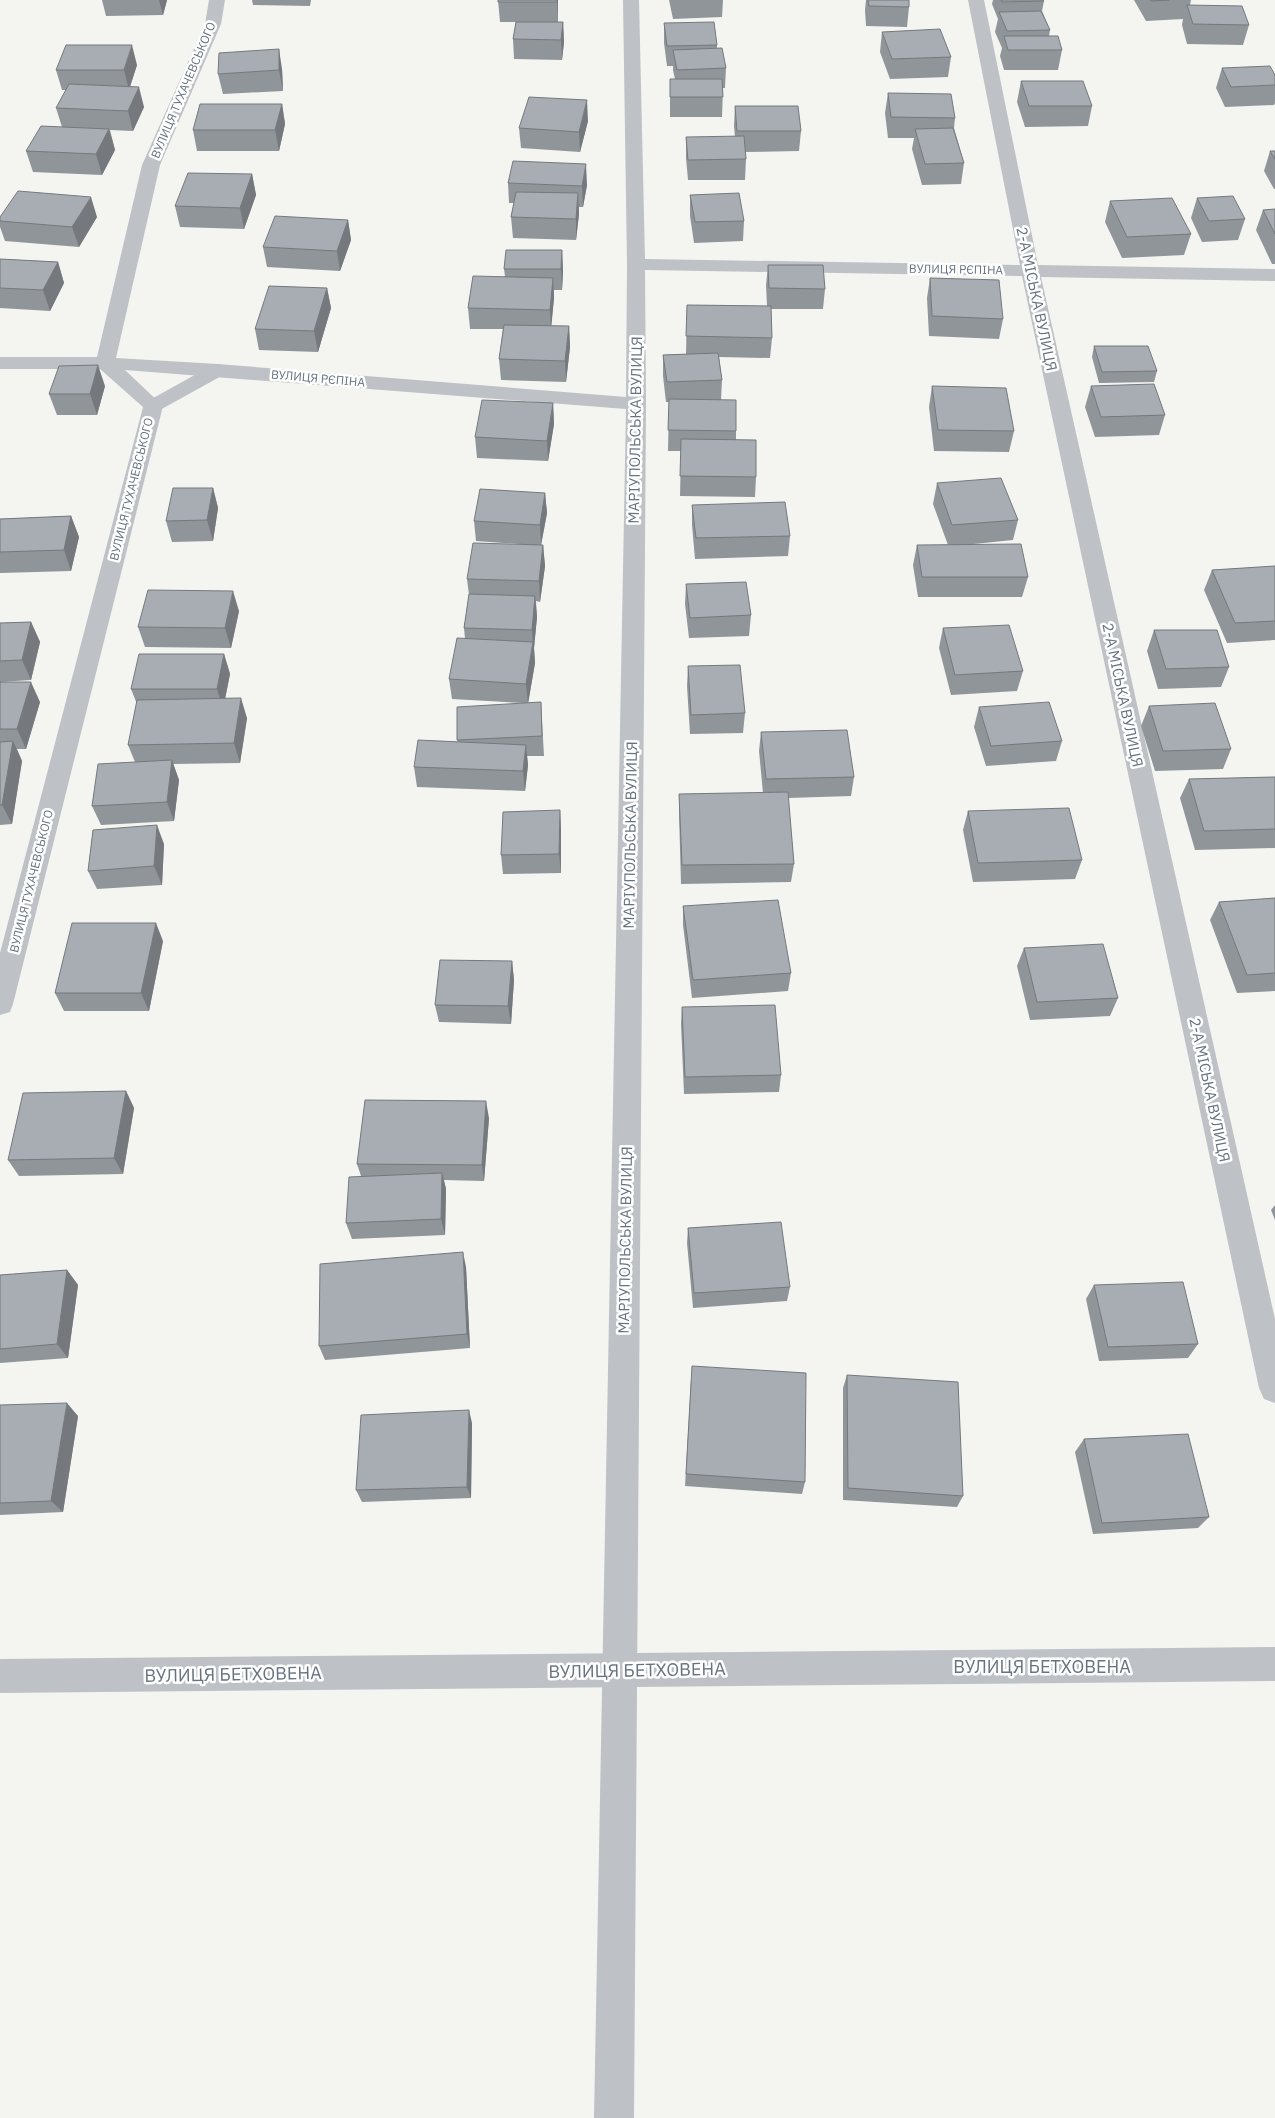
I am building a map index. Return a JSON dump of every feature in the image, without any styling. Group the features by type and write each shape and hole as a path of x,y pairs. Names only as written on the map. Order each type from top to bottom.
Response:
{"street":[{"name":"ВУЛИЦЯ ТУХАЧЕВСЬКОГО","path":"0,1004 153,406 105,363 150,165 213,24 217,0"},
{"name":"МАРІУПОЛЬСЬКА ВУЛИЦЯ","path":"614,2118 636,404 636,264 630,0"},
{"name":"2-А МІСЬКА ВУЛИЦЯ","path":"976,0 1030,271 1275,1388"},
{"name":"ВУЛИЦЯ РЄПІНА","path":"636,264 1275,275"},
{"name":"ВУЛИЦЯ РЄПІНА","path":"0,363 105,363 218,370 636,404"},
{"path":"153,406 218,370"},
{"name":"ВУЛИЦЯ БЕТХОВЕНА","path":"0,1676 1275,1664"}],"building":[{"path":"498,0 557,0 557,2 498,2"},
{"path":"868,0 909,0 909,7 869,6"},
{"path":"1001,0 1043,0 1044,1 1002,2"},
{"path":"1187,5 1242,6 1249,25 1193,24"},
{"path":"1041,11 1050,30 1007,31 999,12"},
{"path":"516,22 563,22 561,40 513,39"},
{"path":"714,22 717,45 667,46 664,23"},
{"path":"940,29 951,57 892,59 882,32"},
{"path":"1004,36 1058,36 1062,50 1008,50"},
{"path":"66,45 132,45 124,70 56,70"},
{"path":"722,48 726,68 677,70 673,50"},
{"path":"279,49 279,70 218,74 219,53"},
{"path":"1270,66 1275,75 1275,85 1231,87 1222,68"},
{"path":"670,79 722,79 723,97 670,97"},
{"path":"1021,81 1083,81 1092,106 1029,106"},
{"path":"69,84 139,87 128,111 56,108"},
{"path":"888,93 951,94 955,118 891,117"},
{"path":"529,97 587,100 579,132 519,128"},
{"path":"200,104 282,104 275,130 193,130"},
{"path":"735,106 798,106 801,131 737,131"},
{"path":"41,126 109,129 96,154 26,151"},
{"path":"953,128 964,163 925,164 915,129"},
{"path":"744,136 746,159 688,160 686,137"},
{"path":"1270,151 1275,151 1275,159"},
{"path":"513,161 586,164 582,186 508,183"},
{"path":"188,173 252,174 240,208 175,206"},
{"path":"18,191 91,197 72,227 0,221 0,217"},
{"path":"516,192 578,193 576,219 511,217"},
{"path":"739,193 744,221 695,222 690,195"},
{"path":"1233,196 1245,219 1209,221 1197,198"},
{"path":"1172,198 1191,234 1127,237 1110,201"},
{"path":"1275,209 1275,234 1263,210"},
{"path":"275,216 348,220 337,251 263,247"},
{"path":"506,250 562,250 561,269 504,269"},
{"path":"0,259 58,262 43,290 0,288"},
{"path":"768,265 823,265 825,289 769,288"},
{"path":"473,276 553,278 550,310 468,308"},
{"path":"930,278 999,280 1003,319 932,316"},
{"path":"269,286 327,288 314,331 255,329"},
{"path":"687,305 771,306 772,338 686,336"},
{"path":"504,325 569,326 565,361 499,359"},
{"path":"1094,346 1148,346 1157,371 1102,372"},
{"path":"718,353 722,380 667,382 663,355"},
{"path":"98,365 90,394 49,394 59,366"},
{"path":"1154,384 1165,415 1101,417 1091,386"},
{"path":"932,386 1006,388 1014,431 938,430"},
{"path":"669,399 736,400 736,431 668,430"},
{"path":"482,400 553,403 547,441 475,437"},
{"path":"681,439 756,440 756,477 680,476"},
{"path":"1001,478 1018,520 952,525 937,483"},
{"path":"173,488 213,488 207,520 166,521"},
{"path":"480,489 545,493 540,525 474,521"},
{"path":"785,502 790,536 696,538 692,505"},
{"path":"71,516 64,550 0,552 0,519"},
{"path":"473,543 543,545 539,581 467,579"},
{"path":"1021,544 1028,577 922,577 917,545"},
{"path":"1275,566 1275,621 1235,623 1212,570"},
{"path":"746,582 751,615 690,618 686,584"},
{"path":"148,590 233,591 225,628 138,627"},
{"path":"469,594 535,596 532,630 464,628"},
{"path":"31,622 22,660 0,661 0,623"},
{"path":"1009,625 1023,671 955,675 943,628"},
{"path":"1154,630 1217,630 1229,667 1166,669"},
{"path":"457,638 533,642 526,684 449,679"},
{"path":"139,654 224,654 217,689 131,689"},
{"path":"740,665 745,713 691,715 688,666"},
{"path":"0,682 31,682 17,729 0,729"},
{"path":"241,698 234,743 128,745 137,700"},
{"path":"541,702 542,736 457,740 457,707"},
{"path":"1049,702 1062,741 991,746 979,707"},
{"path":"1215,703 1231,749 1163,751 1149,706"},
{"path":"847,730 854,777 766,779 761,732"},
{"path":"418,740 526,745 523,771 414,767"},
{"path":"13,741 2,805 0,805 0,742"},
{"path":"172,760 167,802 92,806 98,764"},
{"path":"1275,777 1275,829 1204,831 1189,779"},
{"path":"788,792 794,864 682,865 679,794"},
{"path":"1069,808 1082,860 978,863 968,811"},
{"path":"560,810 559,854 501,855 503,812"},
{"path":"157,825 154,866 88,871 93,830"},
{"path":"1275,898 1275,973 1247,975 1219,902"},
{"path":"778,900 791,973 693,980 683,906"},
{"path":"72,923 156,923 141,993 55,993"},
{"path":"1103,944 1118,998 1037,1002 1024,948"},
{"path":"440,960 512,961 508,1006 435,1005"},
{"path":"775,1005 781,1075 685,1077 682,1007"},
{"path":"126,1091 114,1158 8,1160 23,1093"},
{"path":"365,1100 486,1101 482,1165 357,1164"},
{"path":"442,1173 441,1219 346,1223 349,1177"},
{"path":"781,1222 790,1287 694,1293 688,1228"},
{"path":"463,1252 467,1334 319,1346 320,1264"},
{"path":"67,1270 57,1344 0,1349 0,1275"},
{"path":"1183,1282 1198,1344 1108,1347 1094,1285"},
{"path":"692,1366 806,1373 805,1482 686,1474"},
{"path":"847,1375 958,1382 963,1496 848,1488"},
{"path":"67,1403 51,1501 0,1503 0,1405"},
{"path":"469,1410 467,1487 356,1490 361,1415"},
{"path":"1188,1434 1209,1517 1102,1523 1084,1439"}]}
